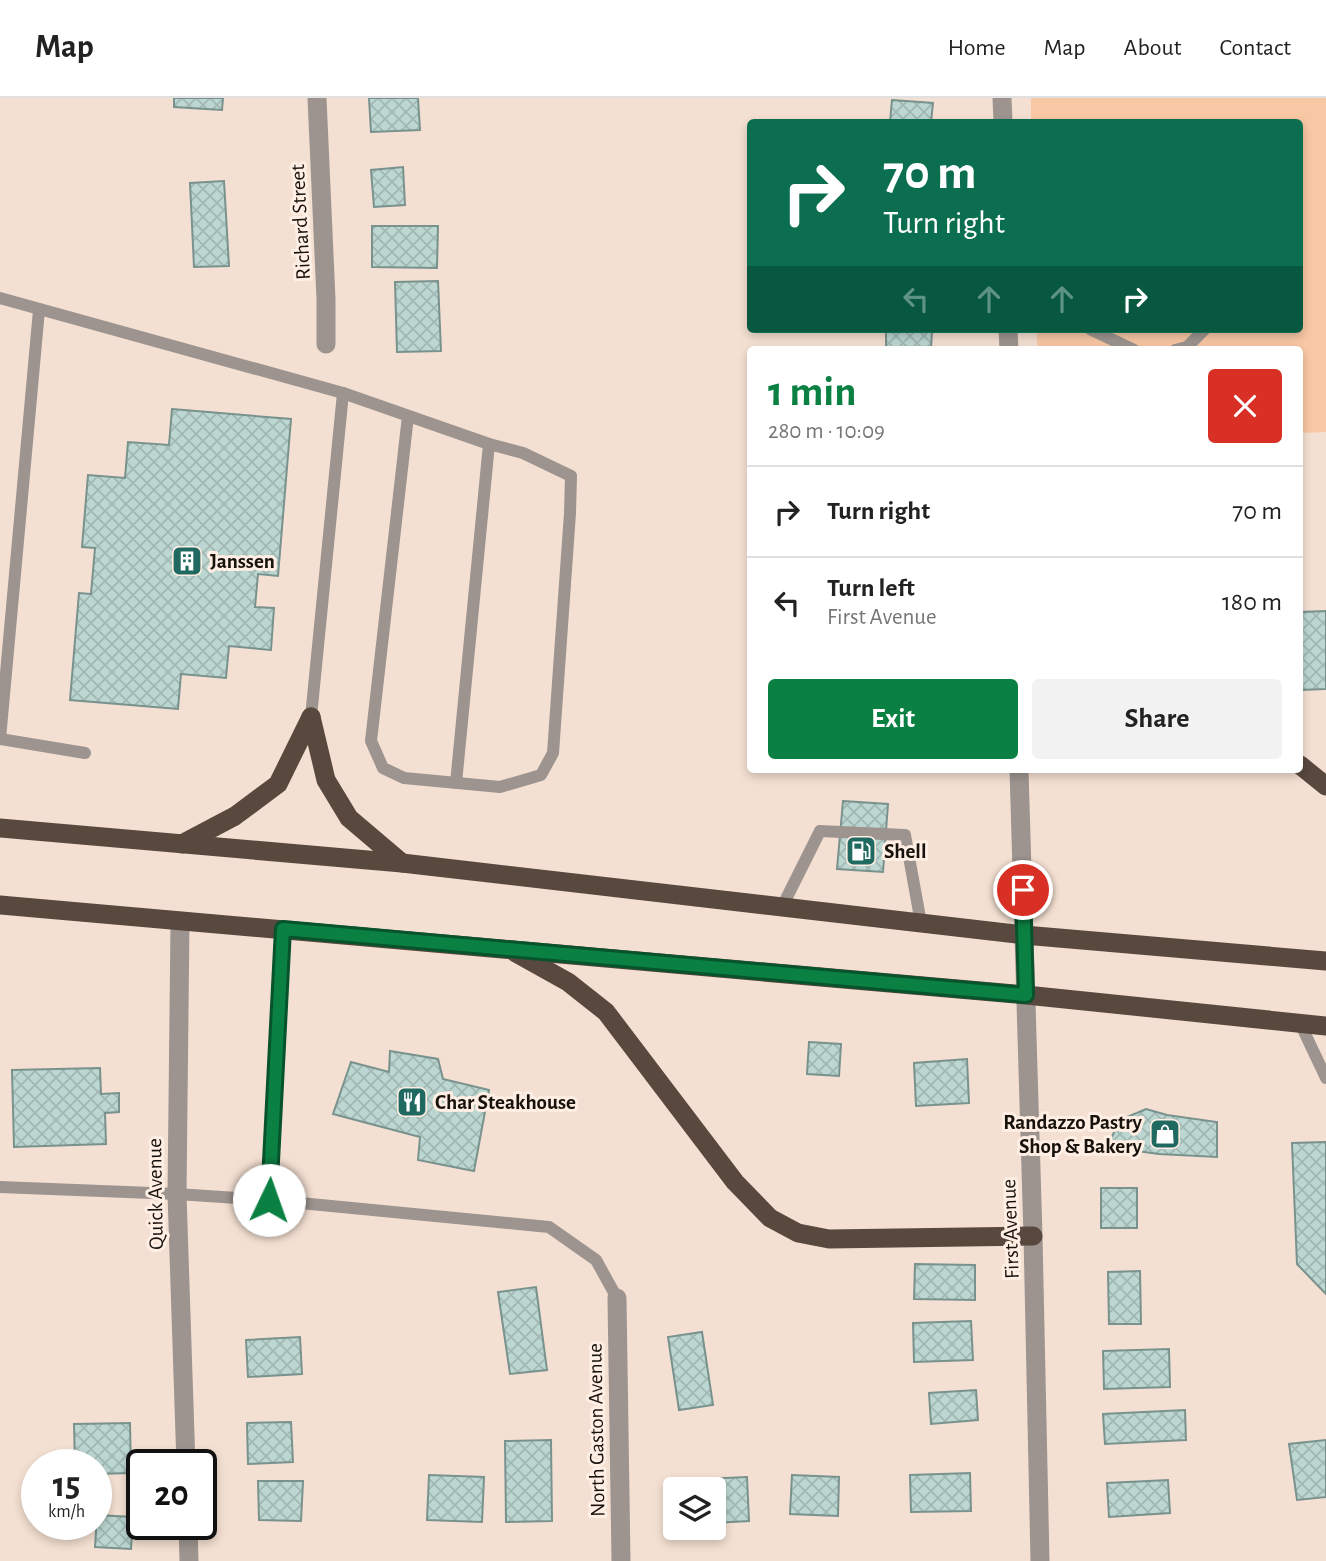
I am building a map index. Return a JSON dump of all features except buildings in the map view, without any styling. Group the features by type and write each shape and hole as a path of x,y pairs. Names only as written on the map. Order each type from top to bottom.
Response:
{"highway":[{"path":"181,844 235,816 278,784 311,717"},
{"path":"311,717 326,780 349,818 402,863"},
{"path":"1303,767 1326,786"},
{"path":"0,828 402,863 1024,935 1326,961"},
{"path":"0,905 1026,995 1326,1026"},
{"path":"511,950 568,982 606,1012 735,1182 770,1218 798,1233 829,1239 1034,1236"}],"street":[{"name":"Richard Street","path":"317,98 326,344"},
{"path":"1002,98 1003,119"},
{"name":"First Avenue","path":"1019,773 1034,1236 1040,1561"},
{"name":"Quick Avenue","path":"180,922 177,1194 185,1449"},
{"name":"North Gaston Avenue","path":"617,1298 621,1561"},
{"path":"188,1540 189,1561"}],"lane":[{"path":"0,298 342,393 489,444 523,453 571,476 553,753 541,775 500,787 404,778 383,768 371,741 408,416"},
{"path":"39,310 0,740 85,753"},
{"path":"1099,333 1126,346"},
{"path":"1188,346 1201,333"},
{"path":"311,717 342,393"},
{"path":"456,783 489,444"},
{"path":"782,907 820,831 905,835 921,923"},
{"path":"269,1200 283,929"},
{"path":"1300,1023 1326,1078"},
{"path":"0,1187 269,1200 549,1227 596,1260 617,1298"}],"shaded area":[{"path":"1031,98 1326,98 1326,432 1303,433 1303,346 1038,346 1036,333 1303,333 1303,119 1031,119"}],"place":[{"name":"Janssen","path":"187,561"},
{"name":"Shell","path":"861,851"},
{"name":"Char Steakhouse","path":"412,1102"},
{"name":"Randazzo Pastry Shop & Bakery","path":"1165,1134"}],"route":[{"path":"269,1200 283,929 1026,995 1023,890"}]}
